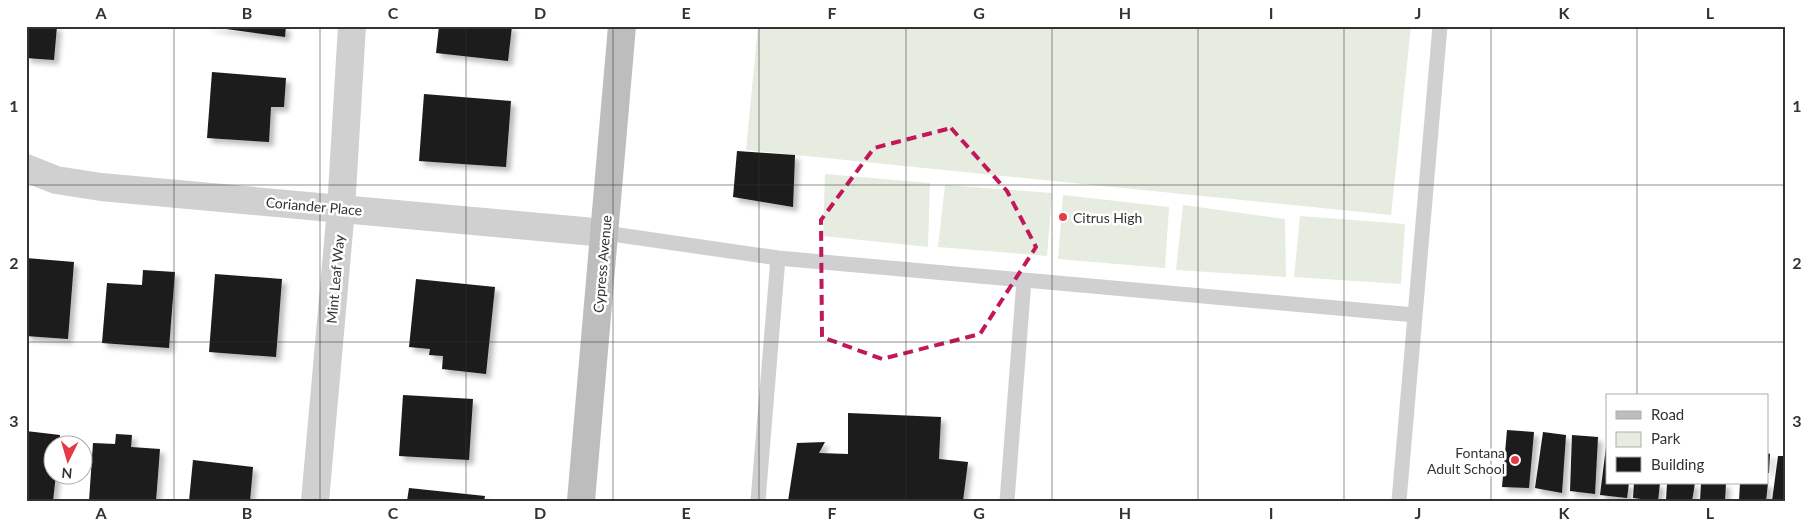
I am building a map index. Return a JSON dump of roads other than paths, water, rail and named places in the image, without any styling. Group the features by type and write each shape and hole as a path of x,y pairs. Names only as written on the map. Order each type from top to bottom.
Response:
{"street":[{"name":"Mint Leaf Way","path":"315,501 341,209 352,26"},
{"name":"Cypress Avenue","path":"581,501 622,26"},
{"name":"Coriander Place","path":"26,168 56,180 101,187 605,233"}],"lane":[{"path":"1399,501 1440,26"},
{"path":"605,233 778,258 1415,315"},
{"path":"758,501 778,258"},
{"path":"1007,501 1024,280"}],"place":[{"name":"Citrus High","path":"1063,217"},
{"name":"Fontana Adult School","path":"1515,460"}]}
